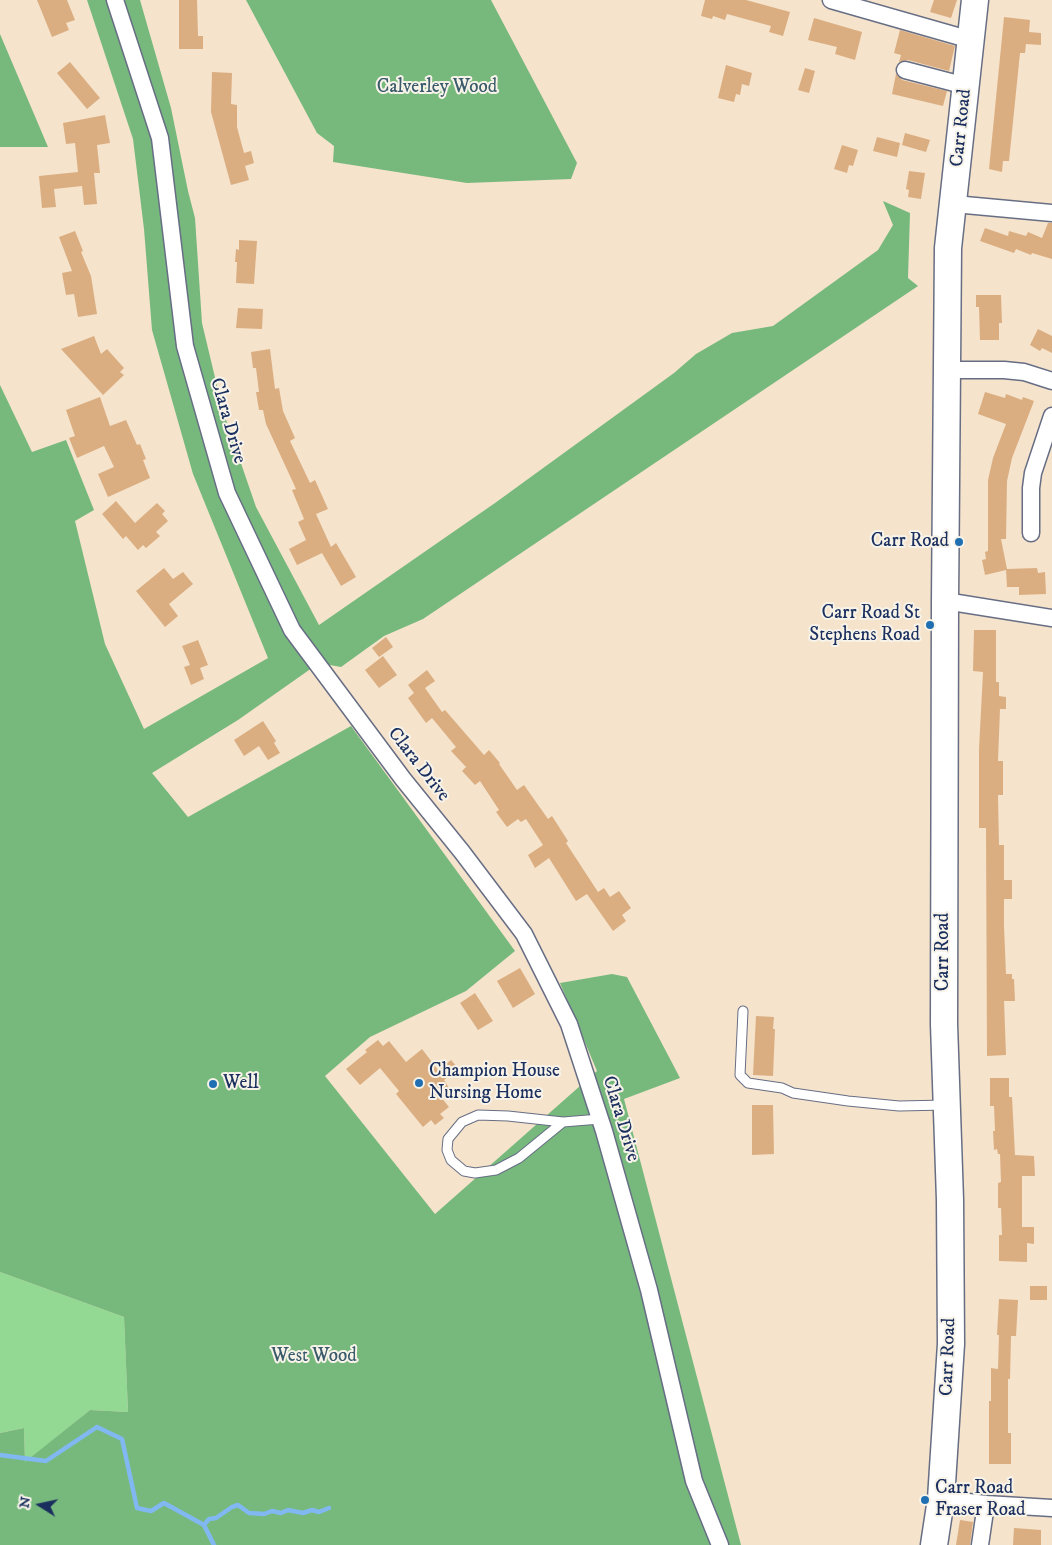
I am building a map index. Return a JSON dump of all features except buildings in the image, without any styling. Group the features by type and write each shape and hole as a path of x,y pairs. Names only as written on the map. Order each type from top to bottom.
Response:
{"main road":[{"name":"Carr Road","path":"934,1545 941,1499 951,1344 950,1200 944,1024 948,248 975,0"}],"street":[{"name":"Clara Drive","path":"115,0 160,138 185,346 227,493 292,630 329,682 524,934 569,1024 600,1119 649,1290 694,1481 720,1545"},
{"path":"831,0 971,40"},
{"path":"905,70 966,86"},
{"path":"954,204 1052,212"},
{"path":"947,370 1024,372 1052,381"},
{"path":"1031,533 1031,488 1033,474 1052,416"},
{"path":"945,601 1052,618"},
{"path":"941,1499 1052,1508"},
{"path":"980,1545 986,1504"}],"lane":[{"path":"743,1010 740,1075 748,1083 782,1088 792,1093 848,1101 899,1106 946,1105"},
{"path":"563,1122 519,1158 496,1170 475,1173 464,1171 451,1160 447,1150 448,1139 462,1122 478,1115 563,1122 600,1119"}],"green space":[{"name":"West Wood","path":"87,0 140,0 171,108 195,218 202,323 223,411 256,507 319,625 495,503 674,373 696,354 732,333 773,326 878,250 893,225 883,201 910,213 908,278 918,286 423,619 384,636 341,667 319,663 238,720 152,773 188,817 351,726 515,951 466,991 370,1037 325,1076 435,1214 597,1071 560,983 612,974 627,977 680,1078 624,1099 741,1545 0,1545 0,1433 24,1428 25,1462 90,1410 128,1412 124,1317 0,1272 0,385 32,452 66,440 94,510 75,521 105,644 144,729 268,658 193,474 152,330 144,229 133,139"},
{"name":"Calverley Wood","path":"246,0 491,0 577,163 571,179 467,183 333,162 334,146 317,133"},
{"path":"0,34 48,147 0,147"},
{"path":"0,1272 124,1317 128,1412 90,1410 25,1463 24,1428 0,1433"}],"waterway":[{"path":"0,1455 46,1461 97,1427 122,1439 137,1508 151,1511 164,1503 204,1525 214,1545"},
{"path":"204,1525 209,1519 216,1518 238,1505 249,1513 264,1514 272,1511 281,1513 288,1510 303,1513 312,1510 319,1512 329,1508"}],"place":[{"name":"Carr Road","path":"959,542"},
{"name":"Carr Road St Stephens Road","path":"930,625"},
{"name":"Champion House Nursing Home","path":"419,1083"},
{"name":"Well","path":"213,1084"},
{"name":"Carr Road Fraser Road","path":"925,1500"}]}
